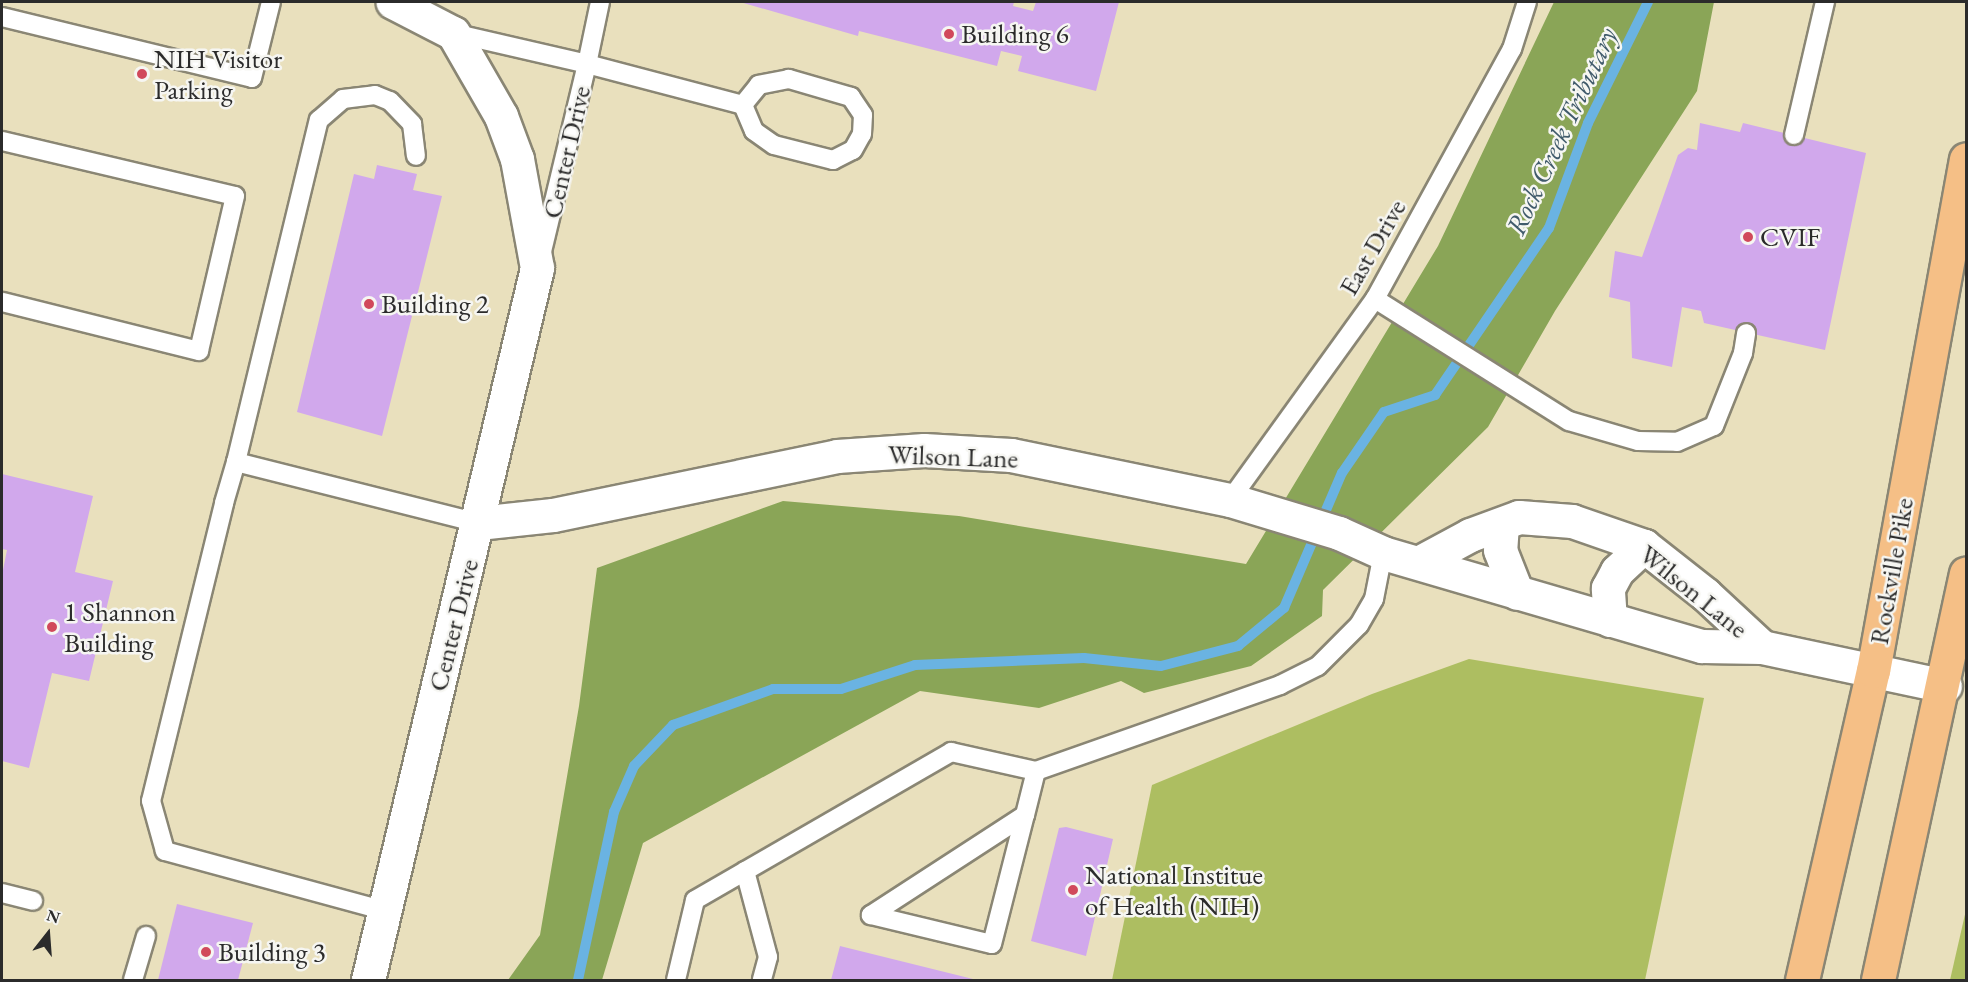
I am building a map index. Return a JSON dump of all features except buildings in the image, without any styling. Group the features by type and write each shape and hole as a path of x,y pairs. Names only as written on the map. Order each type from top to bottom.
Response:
{"main road":[{"name":"Rockville Pike","path":"1802,981 1873,671 1966,159"},
{"path":"1878,981 1945,686 1966,573"}],"street":[{"name":"Center Drive","path":"368,981 382,910 478,523 537,268 517,159 501,116 453,33 393,2"},
{"name":"Wilson Lane","path":"478,523 553,515 837,456 924,450 1011,454 1230,500 1339,533 1383,553 1702,646 1762,647 1945,686"},
{"name":"Wilson Lane","path":"1420,562 1470,535 1519,518 1572,521 1644,546 1705,594 1762,647"},
{"path":"1502,524 1500,550 1516,593"},
{"path":"1610,620 1608,588 1617,570 1644,546"}],"lane":[{"path":"2,16 252,78 272,2"},
{"path":"600,2 586,64 743,105"},
{"name":"East Drive","path":"1230,500 1375,299 1512,49 1527,2"},
{"path":"1794,135 1825,2"},
{"name":"Center Drive","path":"453,33 586,64 537,268"},
{"path":"789,79 851,97 863,115 862,134 853,150 833,160 774,145 754,130 743,105 759,85 789,79"},
{"path":"382,910 165,850 151,801 319,120 343,99 375,95 390,101 412,124 416,156"},
{"path":"2,141 235,196 199,351 2,302"},
{"path":"1375,299 1569,421 1638,441 1677,442 1714,426 1743,353 1746,333"},
{"path":"236,462 478,523"},
{"path":"676,981 695,900 951,752 1036,771 1280,685 1318,666 1340,647 1374,599 1383,553"},
{"path":"1025,814 871,915 992,944 1036,771"},
{"path":"745,871 768,957 762,981"},
{"path":"2,893 33,901"},
{"path":"132,981 146,936"}],"green space":[{"path":"1554,2 1714,2 1697,91 1555,311 1488,427 1323,590 1322,616 1251,666 1144,693 1121,681 1039,708 920,691 643,843 602,980 508,980 540,935 579,706 597,568 783,501 959,516 1246,564 1438,246"},
{"path":"1469,659 1704,698 1645,980 1112,980 1152,785 1372,694"},
{"path":"1966,910 1966,980 1950,980"}],"waterway":[{"name":"Rock Creek Tributary","path":"578,980 614,812 634,766 673,725 773,689 841,689 915,665 1084,658 1161,666 1238,646 1284,608 1342,473 1384,412 1435,395 1549,228 1588,123 1648,2"}],"place":[{"name":"Building 6","path":"949,34"},
{"name":"NIH Visitor Parking","path":"142,74"},
{"name":"CVIF","path":"1748,237"},
{"name":"Building 2","path":"369,304"},
{"name":"1 Shannon Building","path":"52,627"},
{"name":"National Institue of Health (NIH)","path":"1073,890"},
{"name":"Building 3","path":"206,952"}]}
